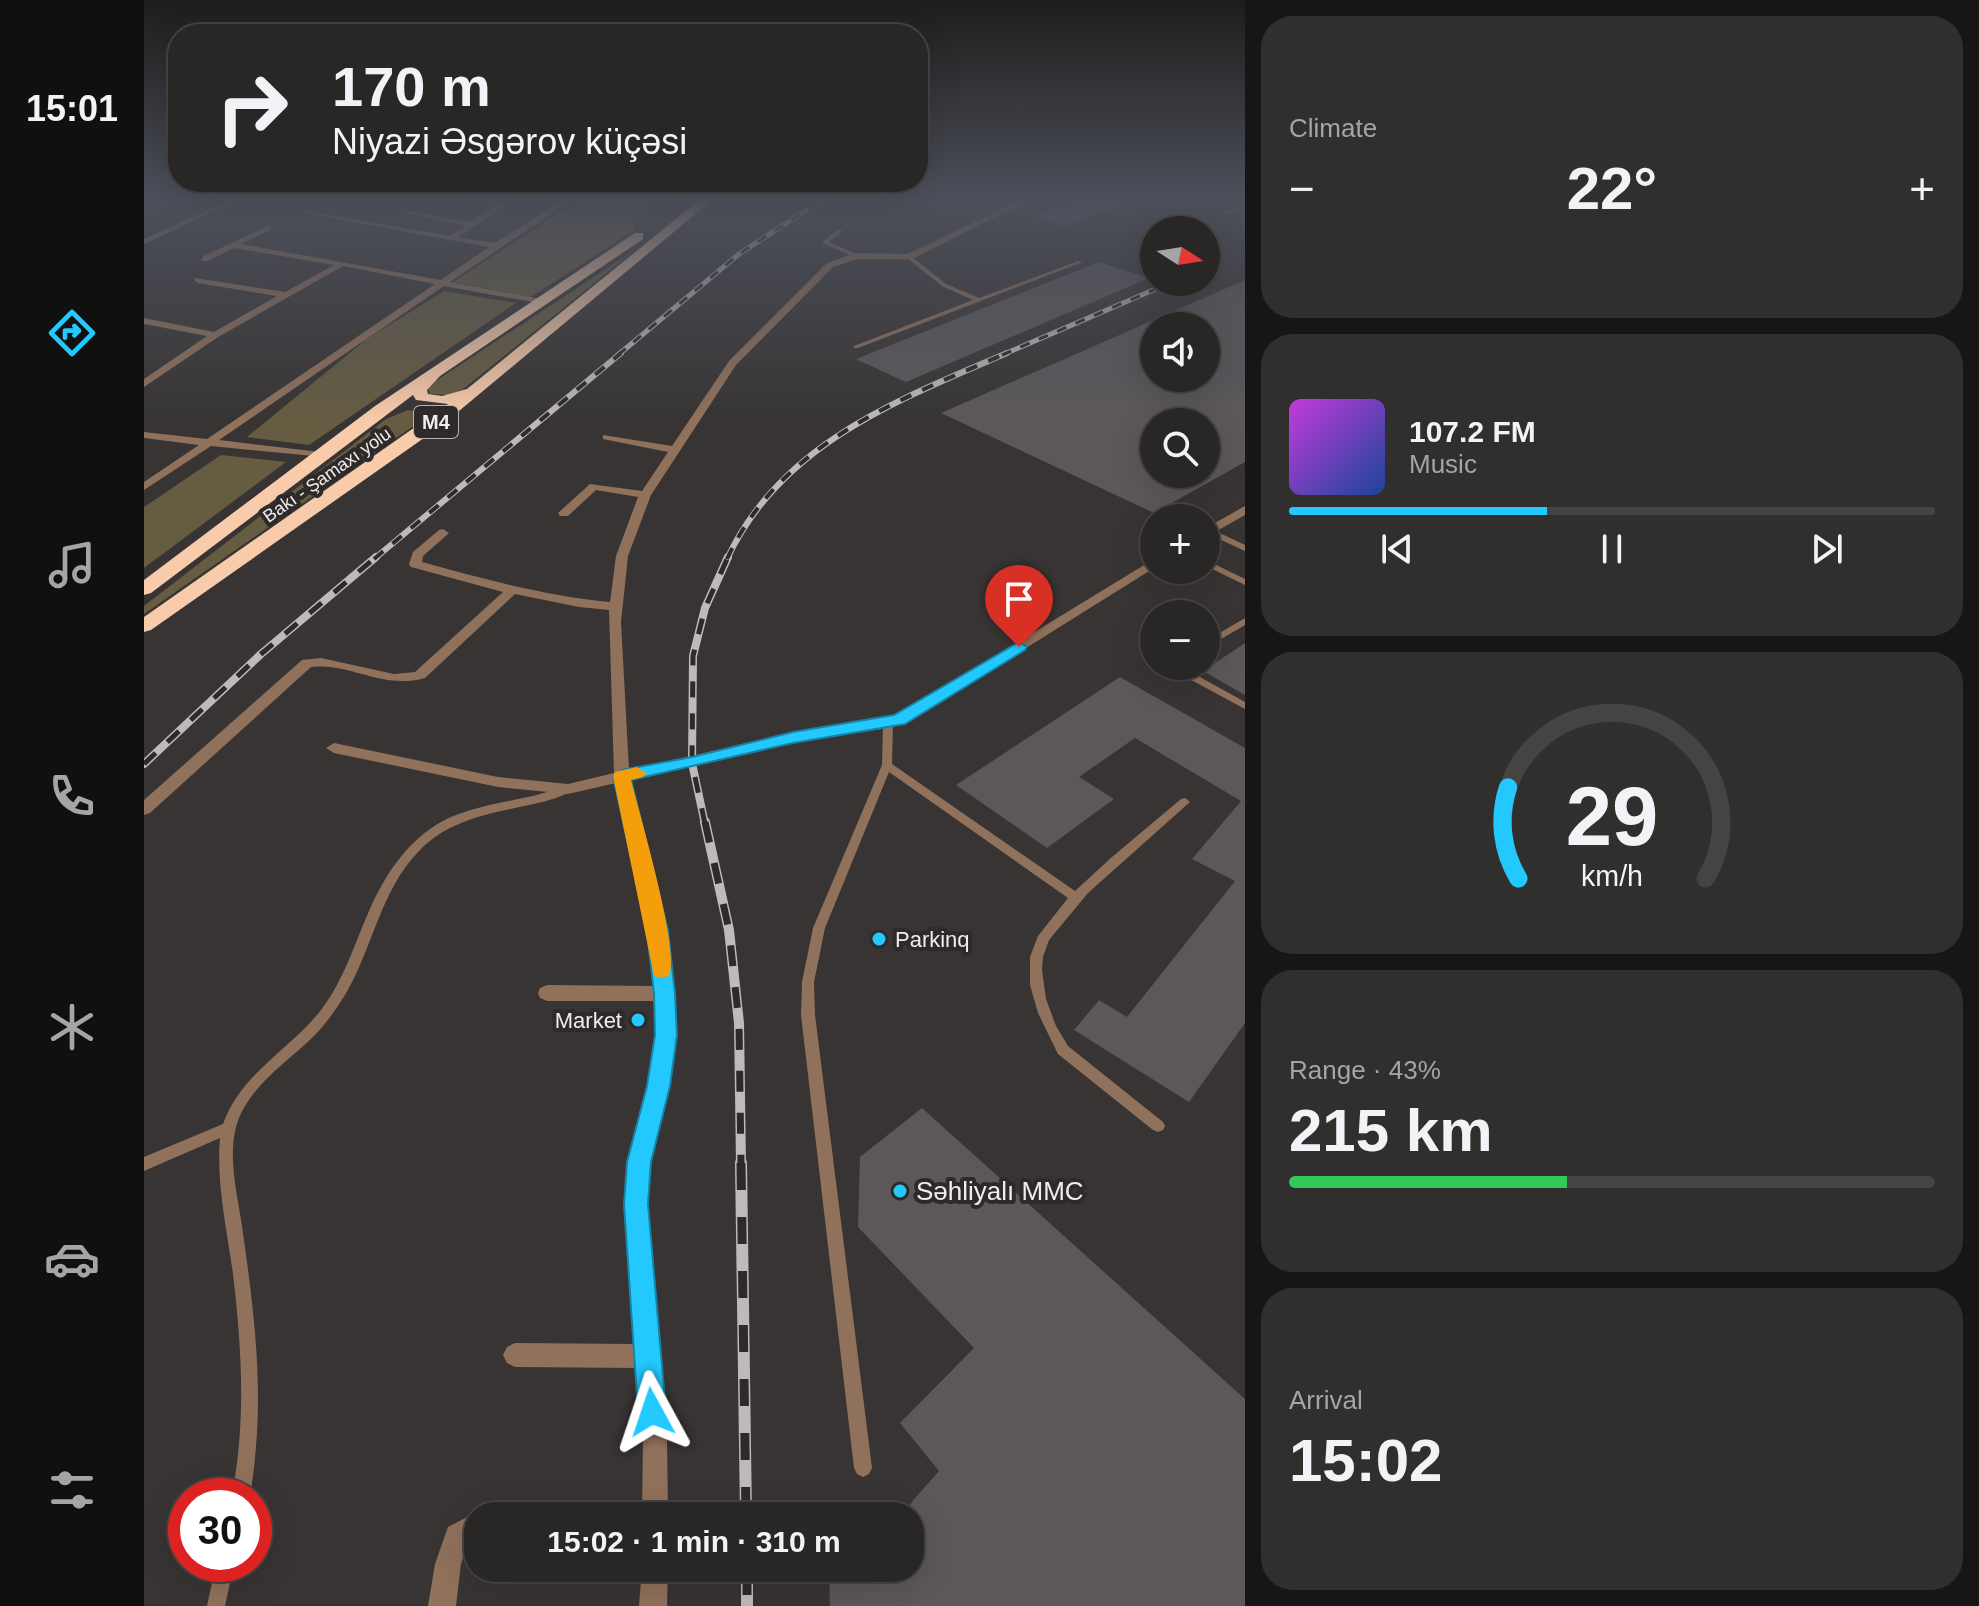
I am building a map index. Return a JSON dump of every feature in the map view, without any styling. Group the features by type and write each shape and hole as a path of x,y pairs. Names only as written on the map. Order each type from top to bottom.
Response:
{"highway":[{"name":"Bakı - Şamaxı yolu","path":"144,589 336,443 470,348 589,271"},
{"name":"Bakı - Şamaxı yolu","path":"144,626 391,455 514,360 621,271"},
{"path":"470,348 419,389 421,397 436,401 459,397 514,360"},
{"path":"336,443 403,406 420,406 434,412 426,424 391,455"}],"street":[{"path":"144,384 215,335 329,271"},
{"path":"376,271 541,302"},
{"path":"144,487 460,271"},
{"path":"655,1502 655,1439 636,1204 639,1162 666,1035 658,931 622,776 614,606 622,556 645,495 740,354 824,271"},
{"path":"198,280 286,295"},
{"path":"144,321 215,335"},
{"path":"144,370 160,373"},
{"path":"144,435 320,455"},
{"path":"607,437 674,450"},
{"path":"564,513 594,486 645,495"},
{"path":"1220,524 1245,510"},
{"path":"443,533 417,555 415,564 512,590 579,603 614,606"},
{"path":"334,748 498,782 568,789 793,738 888,723 912,713 1140,572"},
{"path":"144,809 307,663 329,662 399,679 412,679 512,590"},
{"path":"547,993 664,994"},
{"path":"515,1355 647,1356"},
{"path":"442,1606 448,1564 457,1536 464,1533"},
{"path":"653,1606 654,1582"}],"lane":[{"path":"926,271 944,285 978,300"},
{"path":"856,347 1056,271"},
{"path":"1220,537 1245,548"},
{"path":"1220,570 1245,582"},
{"path":"1220,636 1245,621"},
{"path":"1198,680 1245,706"},
{"path":"863,1468 808,1015 808,982 819,928 887,765 888,723"},
{"path":"887,765 1075,897"},
{"path":"245,1478 253,1412 227,1168 226,1129 240,1101 266,1070 327,1012 352,966 385,885 407,854 439,828 456,819 546,798 568,789"},
{"path":"1158,1126 1063,1050 1052,1035 1040,997 1037,973 1040,944 1075,897 1185,802"},
{"path":"144,1164 226,1129"},
{"path":"216,1606 221,1582"}],"shaded area":[{"path":"470,271 571,271 531,297 453,282"},
{"path":"603,271 609,271 462,390 451,395 430,394 428,389 434,382"},
{"path":"444,291 516,303 309,445 247,437 368,338"},
{"path":"408,410 422,412 422,420 144,614 144,606 386,419"},
{"path":"221,455 286,462 144,568 144,507"}],"building":[{"path":"1077,271 1127,271 1140,275 1140,282 906,382 856,359"},
{"path":"1245,280 1245,462 1220,476 1220,408 1140,408 1140,488 1199,488 1170,504 1140,504 1140,506 941,413 1140,326 1140,392 1220,392 1220,312 1172,312 1208,296 1220,296 1220,291"},
{"path":"1245,643 1245,695 1219,680 1220,660"},
{"path":"1120,677 1245,748 1245,1023 1189,1102 1074,1030 1099,1000 1127,1017 1235,881 1192,859 1241,801 1135,738 1079,777 1114,799 1047,848 956,785"},
{"path":"922,1108 1245,1399 1245,1606 830,1606 829,1582 924,1582 924,1502 912,1502 939,1471 900,1423 974,1348 858,1227 860,1157"}],"railway":[{"path":"618,355 719,271"},
{"path":"1002,355 1140,296"},
{"path":"374,559 621,353"},
{"path":"727,558 750,519 778,485 810,456 846,430 884,409 1007,353"},
{"path":"144,764 261,654 376,557"},
{"path":"705,824 692,763 693,656 705,608 727,558"},
{"path":"705,822 729,930 739,1023 741,1165"},
{"path":"741,1163 746,1502"},
{"path":"747,1582 747,1606"}],"slow traffic":[{"path":"637,773 622,776 658,931 662,970"}],"place":[{"name":"Parkinq","path":"879,939"},
{"name":"Market","path":"638,1020"},
{"name":"Səhliyalı MMC","path":"900,1191"}],"route":[{"path":"652,1412 636,1204 639,1162 659,1086 666,1035 658,931 622,776 692,763 793,738 899,720 1019,647"}]}
